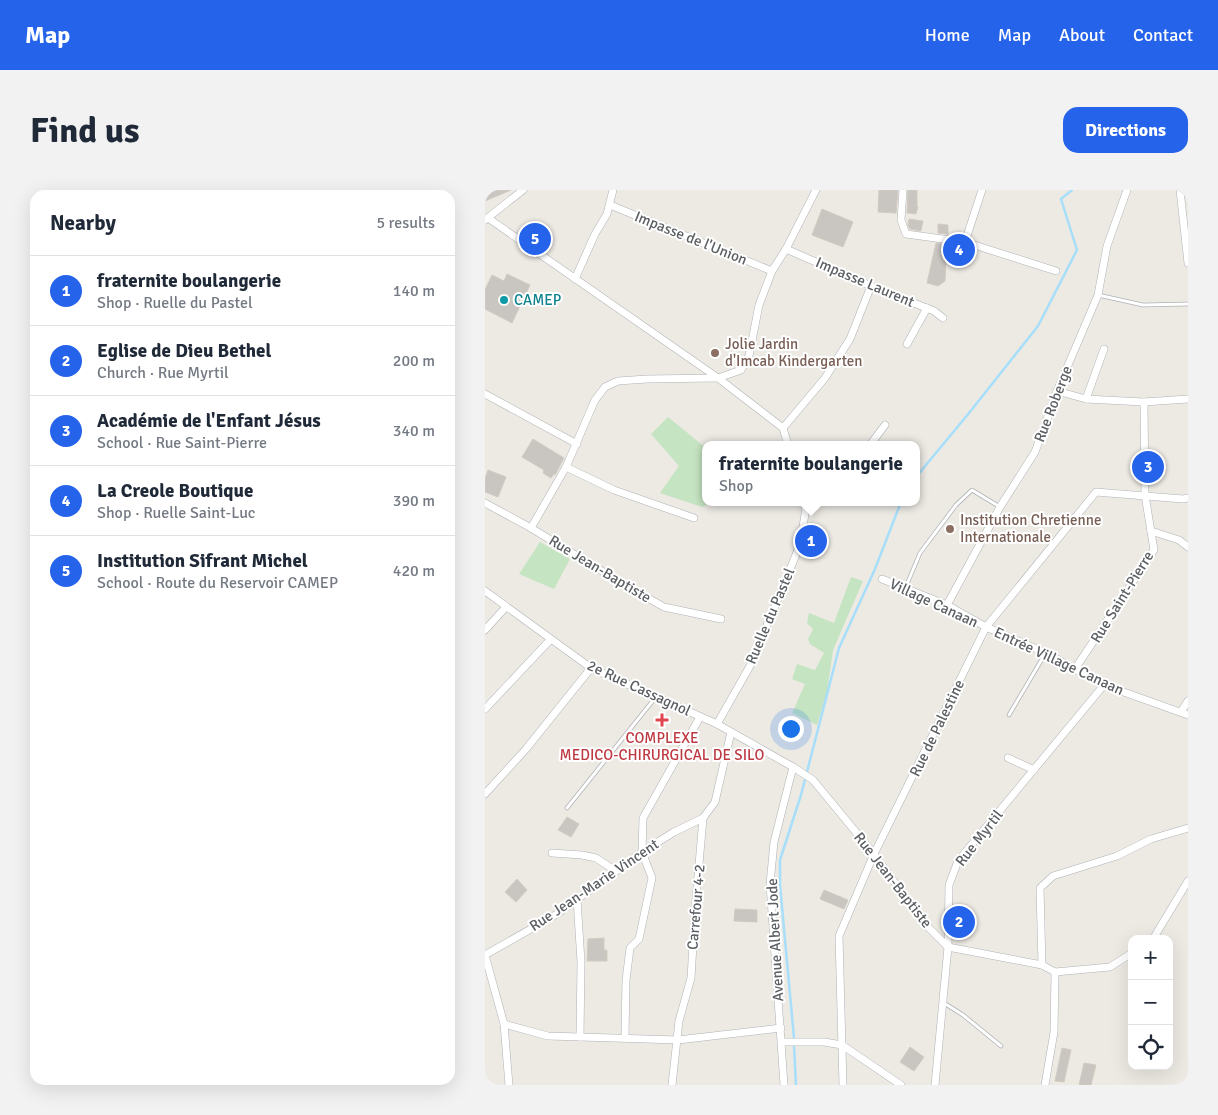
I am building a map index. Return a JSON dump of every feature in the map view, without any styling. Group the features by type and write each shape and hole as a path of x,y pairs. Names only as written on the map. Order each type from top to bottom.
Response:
{"street":[{"path":"523,190 486,219 718,378 783,428 787,441"},
{"path":"575,280 595,234 607,214 613,190"},
{"path":"531,528 566,467 595,400 605,388 618,381 647,378 718,378 741,370 749,356 759,305 772,271 816,190"},
{"path":"903,190 901,220 906,234 965,242 1056,271"},
{"path":"965,242 982,190"},
{"name":"Rue Roberge","path":"947,605 1000,507 1035,452 1057,390 1098,295 1107,246 1127,190"},
{"path":"1180,190 1186,219 1188,263"},
{"name":"Impasse de l'Union","path":"610,205 772,271"},
{"name":"Impasse Laurent","path":"785,249 934,311 943,318"},
{"path":"783,428 825,378 850,339 871,286"},
{"path":"907,344 927,308"},
{"path":"1086,400 1104,348"},
{"path":"1057,390 1086,400 1145,402 1188,399"},
{"path":"485,394 577,444"},
{"name":"Rue Saint-Pierre","path":"1075,669 1154,550 1145,495 1145,402"},
{"path":"873,441 885,425"},
{"path":"566,467 614,490 694,518"},
{"name":"Rue de Palestine","path":"843,1085 839,936 874,854 986,627 1096,492 1188,498"},
{"name":"Rue Jean-Baptiste","path":"485,503 531,528 664,608 721,619"},
{"name":"Ruelle du Pastel","path":"717,724 750,666 800,545 805,506"},
{"path":"1151,531 1179,540 1188,547"},
{"name":"Village Canaan","path":"882,579 947,605 986,627"},
{"name":"2e Rue Cassagnol","path":"485,591 591,668 717,724 801,772"},
{"path":"485,630 506,607"},
{"name":"Entrée Village Canaan","path":"986,627 1045,653 1104,685 1184,713"},
{"path":"485,709 551,640"},
{"path":"485,794 526,749 591,668"},
{"name":"Rue Myrtil","path":"935,1085 949,947 949,885 958,861 1104,685"},
{"path":"1184,713 1188,701"},
{"path":"625,1038 626,980 631,948 639,939 652,878 642,852 643,818 700,717"},
{"name":"Carrefour 4-2","path":"672,1085 679,1021 691,978 703,818 715,802 731,732"},
{"path":"1008,758 1034,770"},
{"name":"Avenue Albert Jode","path":"784,1085 770,884 774,842 793,767"},
{"name":"Rue Jean-Baptiste","path":"801,772 813,780 874,854 925,924 949,947"},
{"name":"Rue Jean-Marie Vincent","path":"485,955 557,914 642,852 674,832 703,818"},
{"path":"1042,965 1040,888 1053,876 1117,856 1151,839 1188,828"},
{"path":"552,853 596,858 616,871"},
{"path":"1155,935 1188,881"},
{"path":"577,899 581,962 580,1037"},
{"path":"949,947 1042,965 1055,972 1110,967 1128,956"},
{"path":"485,955 504,1024 509,1085"},
{"path":"1045,1085 1054,1032 1055,972"},
{"path":"504,1024 548,1036 678,1040 781,1028"},
{"path":"782,1042 824,1042 843,1045 901,1085"}],"lane":[{"path":"1098,295 1143,305 1188,304"},
{"path":"905,589 920,552 956,505 972,490 1000,507"},
{"path":"1009,715 1045,653"},
{"path":"567,808 655,698"},
{"path":"943,1002 963,1015 1001,1046"}],"green space":[{"path":"668,417 702,445 702,506 704,506 702,507 660,493 679,466 651,434"},
{"path":"540,542 570,559 554,589 519,574"},
{"path":"851,577 863,581 833,650 827,692 817,725 792,713 805,684 792,679 797,664 815,670 824,653 810,644 808,639 813,629 807,623 809,613 834,623"}],"building":[{"path":"485,190 511,190 485,201"},
{"path":"879,190 898,190 896,213 878,212"},
{"path":"908,190 917,190 918,207 916,214 907,213"},
{"path":"822,209 853,222 843,247 812,235"},
{"path":"909,219 923,221 921,231 910,229 908,225"},
{"path":"938,224 948,225 948,234 938,233"},
{"path":"936,243 962,248 960,259 949,256 948,262 946,261 945,281 938,286 927,283"},
{"name":"CAMEP","path":"507,274 530,285 512,323 485,309 485,290 492,275 504,281"},
{"path":"533,439 564,458 555,475 551,478 543,473 544,470 522,457"},
{"path":"488,470 506,477 498,497 485,492 485,479"},
{"path":"567,817 579,824 571,837 558,830"},
{"path":"517,879 527,890 516,902 505,892"},
{"path":"824,890 848,900 844,909 820,899"},
{"path":"735,909 757,910 757,922 734,921"},
{"path":"604,938 604,950 607,950 607,961 587,961 588,939"},
{"path":"910,1047 924,1057 914,1071 900,1062"},
{"path":"1062,1048 1071,1050 1064,1082 1055,1081"},
{"path":"1084,1063 1096,1065 1091,1085 1079,1085"}],"waterway":[{"path":"920,472 1038,326 1077,250 1061,199 1072,190"},
{"path":"794,1038 780,885 780,860 801,795 839,648 875,569 899,506"},
{"path":"794,1046 796,1085"}],"place":[{"name":"Institution Sifrant Michel","path":"535,239"},
{"name":"La Creole Boutique","path":"959,250"},
{"name":"CAMEP","path":"504,300"},
{"name":"Jolie Jardin d'Imcab Kindergarten","path":"715,353"},
{"name":"Académie de l'Enfant Jésus","path":"1148,467"},
{"name":"Institution Chretienne Internationale","path":"950,529"},
{"name":"fraternite boulangerie","path":"811,541"},
{"name":"COMPLEXE MEDICO-CHIRURGICAL DE SILO","path":"662,720"},
{"name":"Eglise de Dieu Bethel","path":"959,922"}]}
